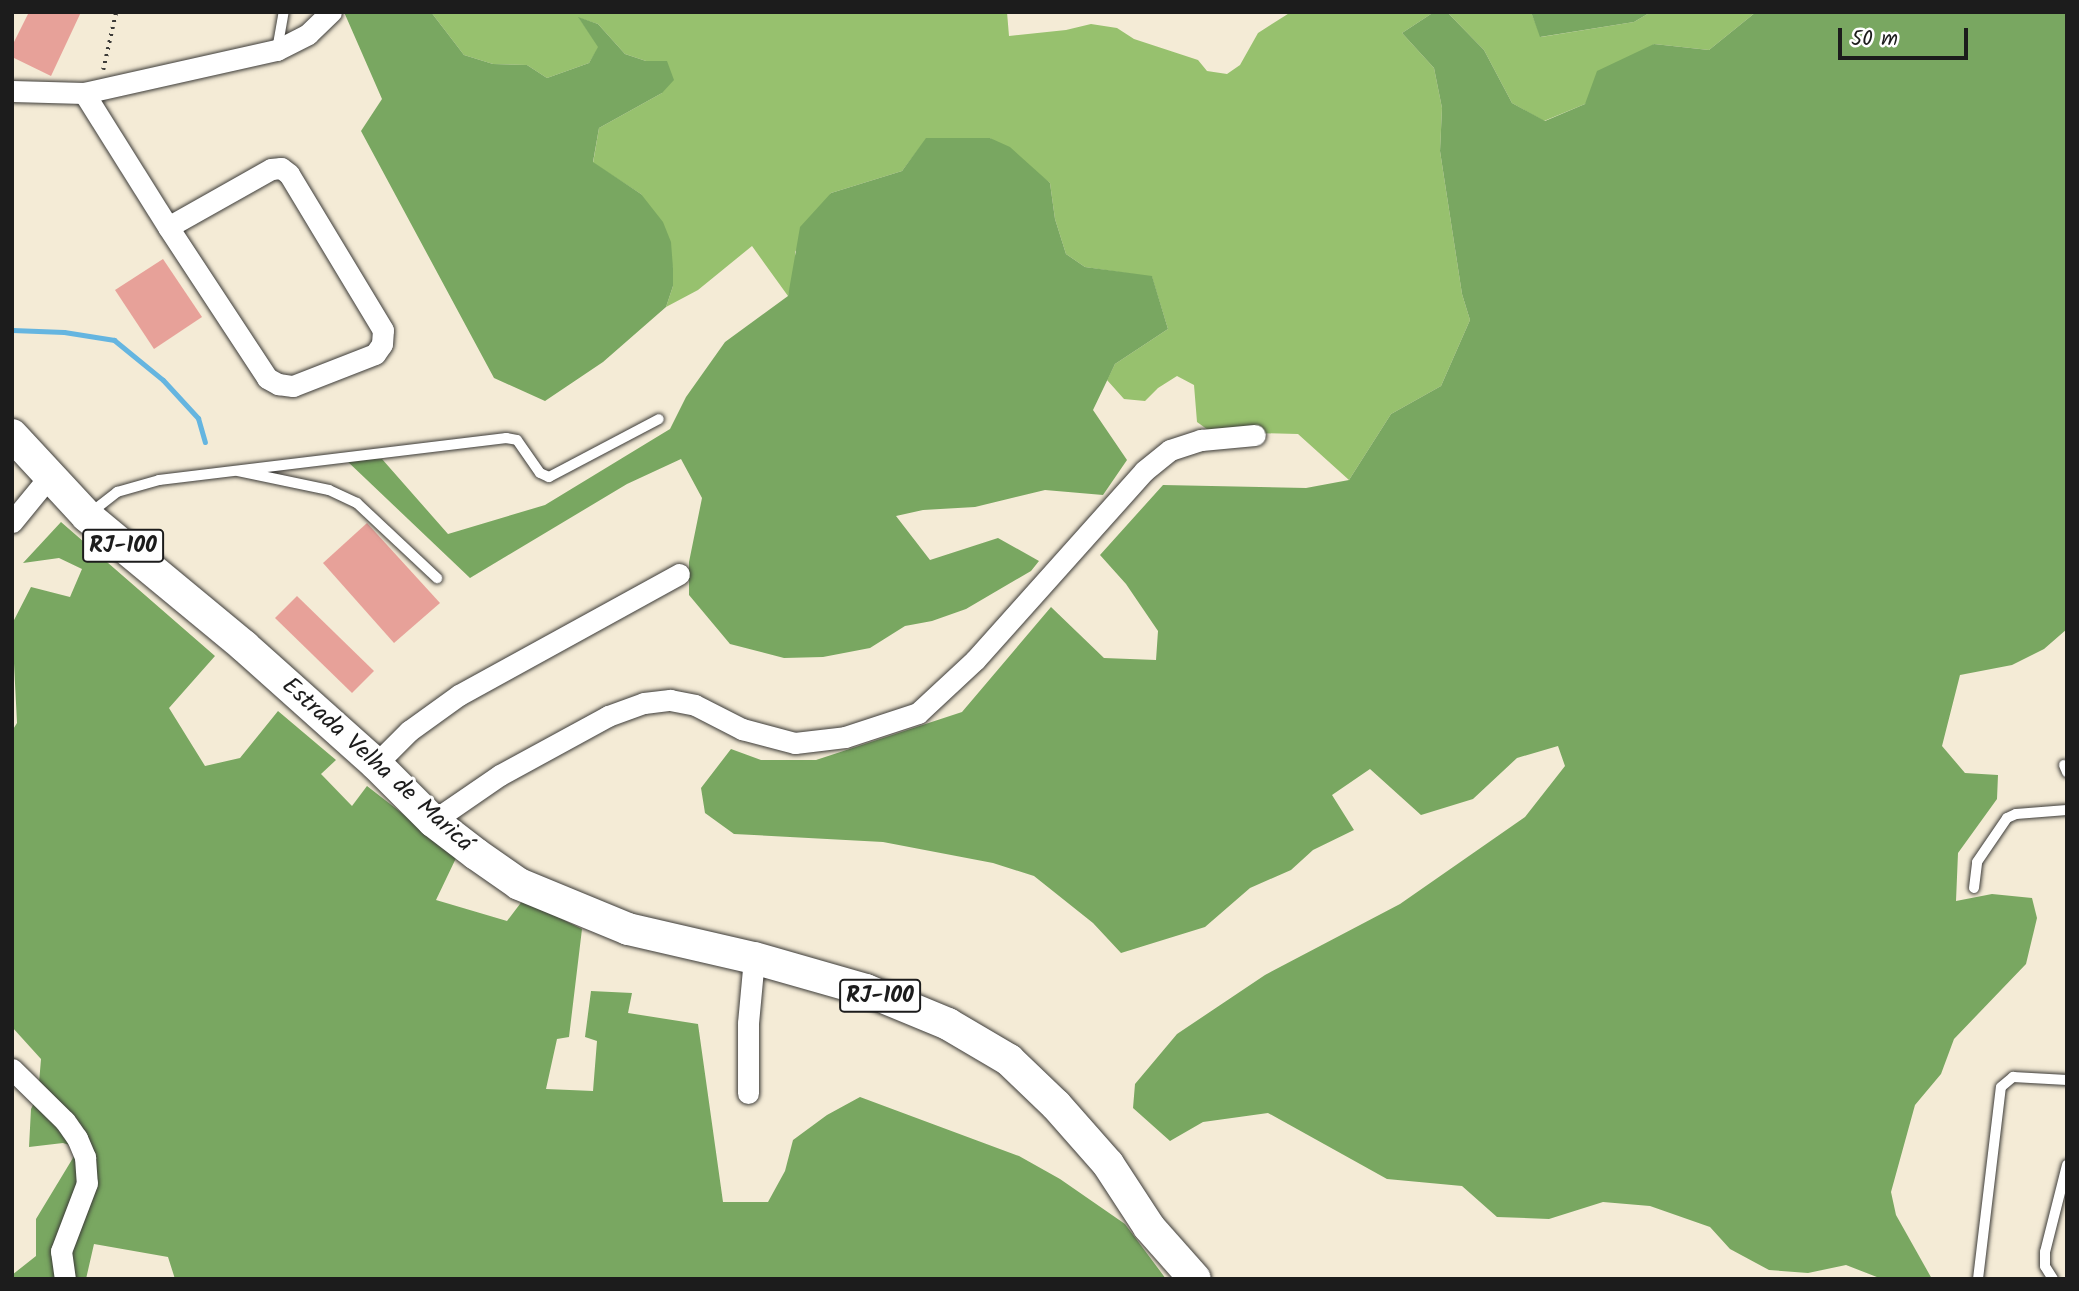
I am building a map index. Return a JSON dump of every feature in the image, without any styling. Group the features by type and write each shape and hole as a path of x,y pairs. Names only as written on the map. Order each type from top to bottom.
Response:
{"main road":[{"name":"Estrada Velha de Maricá","path":"12,435 87,516 243,646 376,764 433,821 519,884 628,929 754,958 866,990 948,1024 1009,1060 1056,1105 1108,1164 1149,1227 1195,1279"}],"street":[{"path":"12,91 92,91 277,50 308,34 331,12"},
{"path":"92,91 168,227 267,378 278,384 293,386 375,354 382,344 383,330 289,174 281,168 271,169 168,227"},
{"path":"433,821 500,775 608,716 643,703 670,700 695,705 742,729 795,743 845,737 918,713 975,660 1144,471 1170,450 1201,440 1255,435"},
{"path":"12,522 49,477"},
{"path":"376,764 409,731 459,695 679,575"},
{"path":"748,1093 754,958"},
{"path":"12,1069 65,1121 77,1138 85,1157 87,1183 61,1251 65,1279"}],"lane":[{"path":"277,50 284,12"},
{"path":"87,516 117,492 159,480 506,438 517,440 540,473 549,477 659,418"},
{"path":"232,470 329,490 357,503 437,578"},
{"path":"1974,888 1977,862 2007,818 2016,814 2067,810"},
{"path":"1978,1279 2001,1087 2013,1077 2067,1080"},
{"path":"2053,1279 2045,1266 2045,1252 2067,1165"}],"path":[{"path":"92,91 116,12"}],"green space":[{"path":"344,12 431,12 464,55 493,64 527,65 547,78 589,63 598,47 578,17 598,24 625,54 646,61 667,61 674,80 662,93 599,128 593,162 641,194 663,222 671,242 673,268 673,286 666,307 603,362 545,401 494,378 361,131 382,99"},
{"path":"431,12 1007,12 1009,36 1066,30 1091,24 1117,28 1134,39 1198,60 1207,71 1227,74 1240,65 1258,33 1291,12 1434,12 1402,33 1434,68 1442,108 1440,151 1462,294 1470,320 1441,386 1391,414 1349,480 1298,434 1211,432 1197,422 1194,385 1177,376 1158,388 1145,401 1124,399 1107,380 1115,364 1168,329 1152,277 1085,267 1066,254 1055,219 1050,183 990,138 927,138 902,171 831,193 795,252 795,271 788,296 752,246 698,290 666,307 673,286 673,268 641,194 593,163 599,128 662,93 646,61 625,54 598,24 579,18 599,47 589,63 547,78 527,65 493,64 464,55"},
{"path":"1434,12 1447,12 1484,50 1512,103 1545,121 1585,104 1597,71 1654,44 1709,50 1756,12 2067,12 2067,629 2044,649 2012,665 1960,675 1942,746 1965,773 1998,775 1997,799 1958,853 1956,901 1992,894 2032,898 2037,918 2026,964 1954,1039 1941,1074 1915,1105 1891,1192 1896,1215 1932,1279 1882,1279 1846,1265 1808,1273 1769,1270 1730,1249 1710,1227 1650,1206 1603,1202 1549,1219 1497,1217 1462,1186 1387,1179 1268,1113 1203,1122 1170,1141 1133,1108 1135,1084 1177,1034 1265,975 1400,904 1525,817 1565,766 1558,746 1517,758 1473,799 1421,815 1370,769 1332,795 1354,830 1313,850 1291,870 1250,888 1205,927 1121,953 1093,923 1034,876 993,863 883,842 734,834 705,813 701,788 731,749 761,760 816,760 962,712 1051,607 1104,658 1156,660 1158,631 1126,584 1100,555 1163,485 1306,488 1349,480 1391,414 1441,386 1470,320 1462,294 1440,151 1442,108 1434,68 1402,33"},
{"path":"1447,12 1531,12 1541,37 1634,22 1651,12 1756,12 1709,50 1654,44 1585,104 1544,121 1512,103 1484,50"},
{"path":"1531,12 1651,12 1634,22 1540,37"},
{"path":"926,138 990,138 1010,147 1050,183 1055,219 1066,254 1085,267 1152,276 1168,329 1115,364 1093,410 1127,460 1103,495 1045,490 975,507 923,510 896,516 930,560 998,538 1039,561 1031,571 966,609 932,621 905,626 870,648 823,657 784,658 730,644 689,595 689,562 702,498 681,459 627,484 470,578 346,460 382,459 448,534 545,505 670,429 686,397 725,342 788,296 800,227 831,193 902,171"},
{"path":"61,522 215,656 169,708 205,766 240,758 278,711 336,760 321,774 352,806 367,786 457,856 436,900 507,921 523,900 582,929 569,1037 557,1039 546,1089 593,1091 597,1041 585,1037 591,991 632,993 628,1013 698,1024 723,1202 768,1202 785,1171 793,1140 827,1115 860,1097 1019,1156 1060,1179 1125,1224 1166,1279 175,1279 168,1257 94,1244 86,1279 12,1279 12,1275 36,1256 36,1219 79,1148 63,1143 29,1147 31,1109 38,1095 41,1059 12,1027 12,731 17,723 12,624 31,587 70,597 82,569 59,558 23,563"}],"building":[{"path":"29,12 81,12 51,76 12,57 12,46"},
{"path":"163,259 202,317 154,349 115,290"},
{"path":"367,523 440,603 394,643 323,563"},
{"path":"297,596 374,671 352,693 275,618"}],"waterway":[{"path":"12,330 64,332 114,340 163,380 198,418 205,442"}]}
